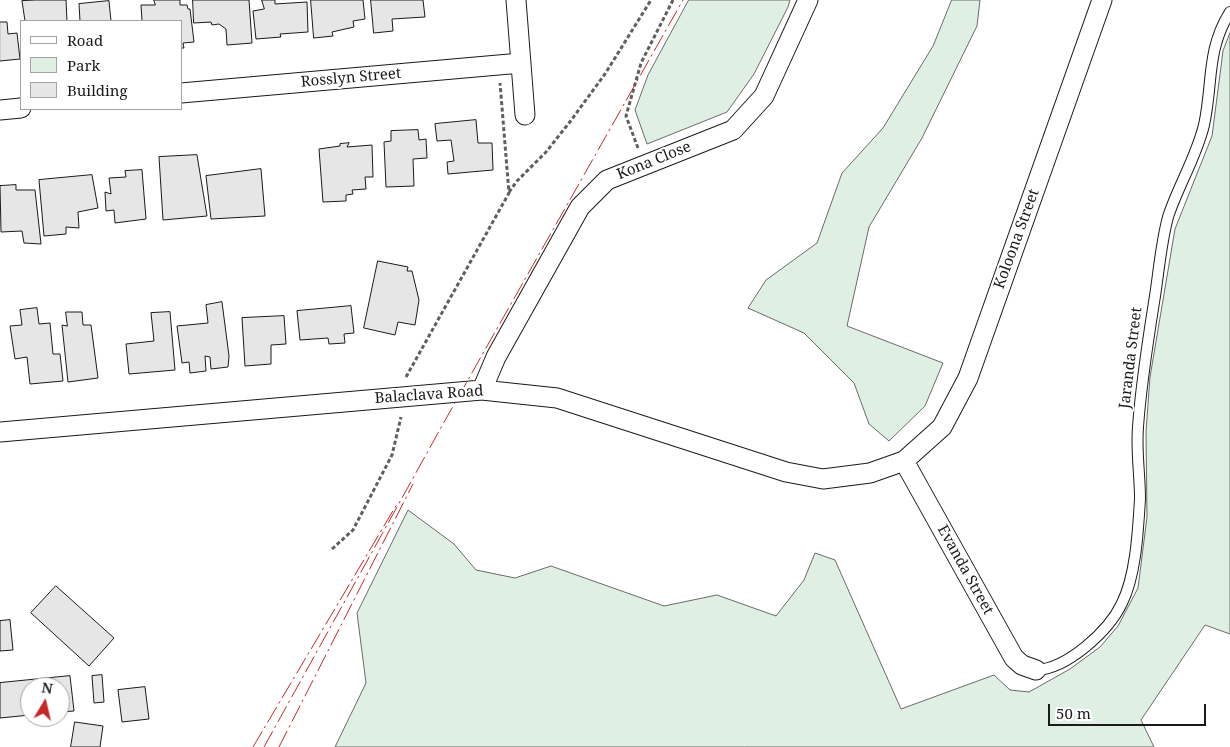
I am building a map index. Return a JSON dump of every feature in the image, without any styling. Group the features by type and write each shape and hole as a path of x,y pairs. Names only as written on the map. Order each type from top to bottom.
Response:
{"street":[{"path":"516,0 525,115"},
{"name":"Kona Close","path":"482,390 496,357 580,207 607,180 733,130 764,96 808,0"},
{"name":"Koloona Street","path":"904,460 942,427 968,378 1102,0"},
{"name":"Rosslyn Street","path":"182,94 521,63"},
{"path":"0,110 20,108"},
{"name":"Balaclava Road","path":"0,432 482,390 557,398 786,472 823,479 870,474 904,460"},
{"name":"Evanda Street","path":"904,460 1014,658 1022,665 1036,670"}],"lane":[{"name":"Jaranda Street","path":"1036,670 1046,670 1062,664 1090,643 1111,621 1122,604 1130,582 1140,499 1138,430 1141,386 1162,244 1168,217 1199,142 1204,124 1216,40 1230,12"}],"path":[{"path":"332,549 352,530 392,455 406,396 403,385 406,378 509,193 517,181 546,152 570,123 605,74 651,0"},
{"path":"644,165 626,116 641,63 673,0"},
{"path":"499,65 509,193"}],"green space":[{"path":"689,0 790,0 754,74 727,112 647,144 635,110 648,75"},
{"path":"952,0 980,0 977,26 922,138 869,227 847,326 943,363 925,406 889,441 869,424 854,383 804,333 748,308 766,280 817,243 842,173 883,128 933,46"},
{"path":"1230,33 1230,634 1205,625 1141,720 1154,747 335,747 366,683 357,613 408,510 454,544 476,570 515,578 551,566 664,606 717,595 776,616 804,580 815,553 835,560 901,709 994,675 1010,690 1029,692 1070,669 1100,647 1118,626 1138,588 1147,517 1146,432 1150,377 1175,229 1212,136 1223,51"}],"building":[{"path":"66,0 67,20 25,20 22,1"},
{"path":"154,0 180,0 180,5 187,5 188,9 190,9 194,42 183,43 184,48 182,48 182,20 142,20 141,5 155,5"},
{"path":"193,0 249,0 252,43 227,45 226,29 219,24 212,25 211,22 194,23"},
{"path":"262,0 275,0 275,4 307,2 308,32 280,34 281,37 256,39 253,11 264,9"},
{"path":"311,0 363,0 365,19 353,21 354,27 332,32 333,36 314,38"},
{"path":"371,0 423,0 425,17 392,19 393,31 374,33"},
{"path":"109,1 111,20 80,20 79,4"},
{"path":"0,22 7,22 8,34 17,33 20,59 0,61"},
{"path":"476,120 478,143 492,143 493,170 448,174 447,162 454,161 451,140 437,141 435,124"},
{"path":"418,130 419,140 426,139 427,158 413,159 414,186 386,187 384,142 391,141 391,131"},
{"path":"349,143 347,147 372,145 373,177 365,177 366,189 352,190 353,194 346,195 346,201 323,202 319,149"},
{"path":"197,155 207,216 163,220 159,157"},
{"path":"261,169 265,216 211,219 206,176"},
{"path":"142,170 146,219 115,223 114,210 106,211 105,192 111,194 109,178 126,177 125,171"},
{"path":"92,175 98,208 78,212 79,228 66,227 66,234 44,236 39,180"},
{"path":"16,185 16,190 35,190 41,244 24,243 22,231 1,232 0,186"},
{"path":"378,261 408,267 407,271 412,271 419,300 415,325 398,322 395,335 364,328"},
{"path":"222,302 229,356 228,367 211,369 210,357 205,356 206,371 190,373 189,362 182,363 177,326 208,323 206,305"},
{"path":"351,306 354,333 344,334 345,343 329,344 328,338 300,340 297,311"},
{"path":"37,308 39,324 50,323 53,354 60,354 63,381 30,384 27,357 15,359 10,326 22,325 20,310"},
{"path":"66,312 82,312 83,325 91,325 98,378 68,382 62,325 67,326"},
{"path":"170,312 175,370 129,374 126,344 154,341 151,313"},
{"path":"284,316 286,344 271,345 271,364 245,366 242,318"},
{"path":"56,586 114,638 89,666 31,613"},
{"path":"10,620 13,650 0,651 0,621"},
{"path":"102,675 104,702 94,703 92,676"},
{"path":"70,676 74,711 70,711 70,677 60,677"},
{"path":"20,681 20,716 0,718 0,683"},
{"path":"145,687 149,719 122,722 118,690"},
{"path":"75,722 103,726 100,747 71,747"}],"power":[{"path":"264,747 443,424 683,0"},
{"path":"279,747 413,484"},
{"path":"253,747 397,504"}]}
